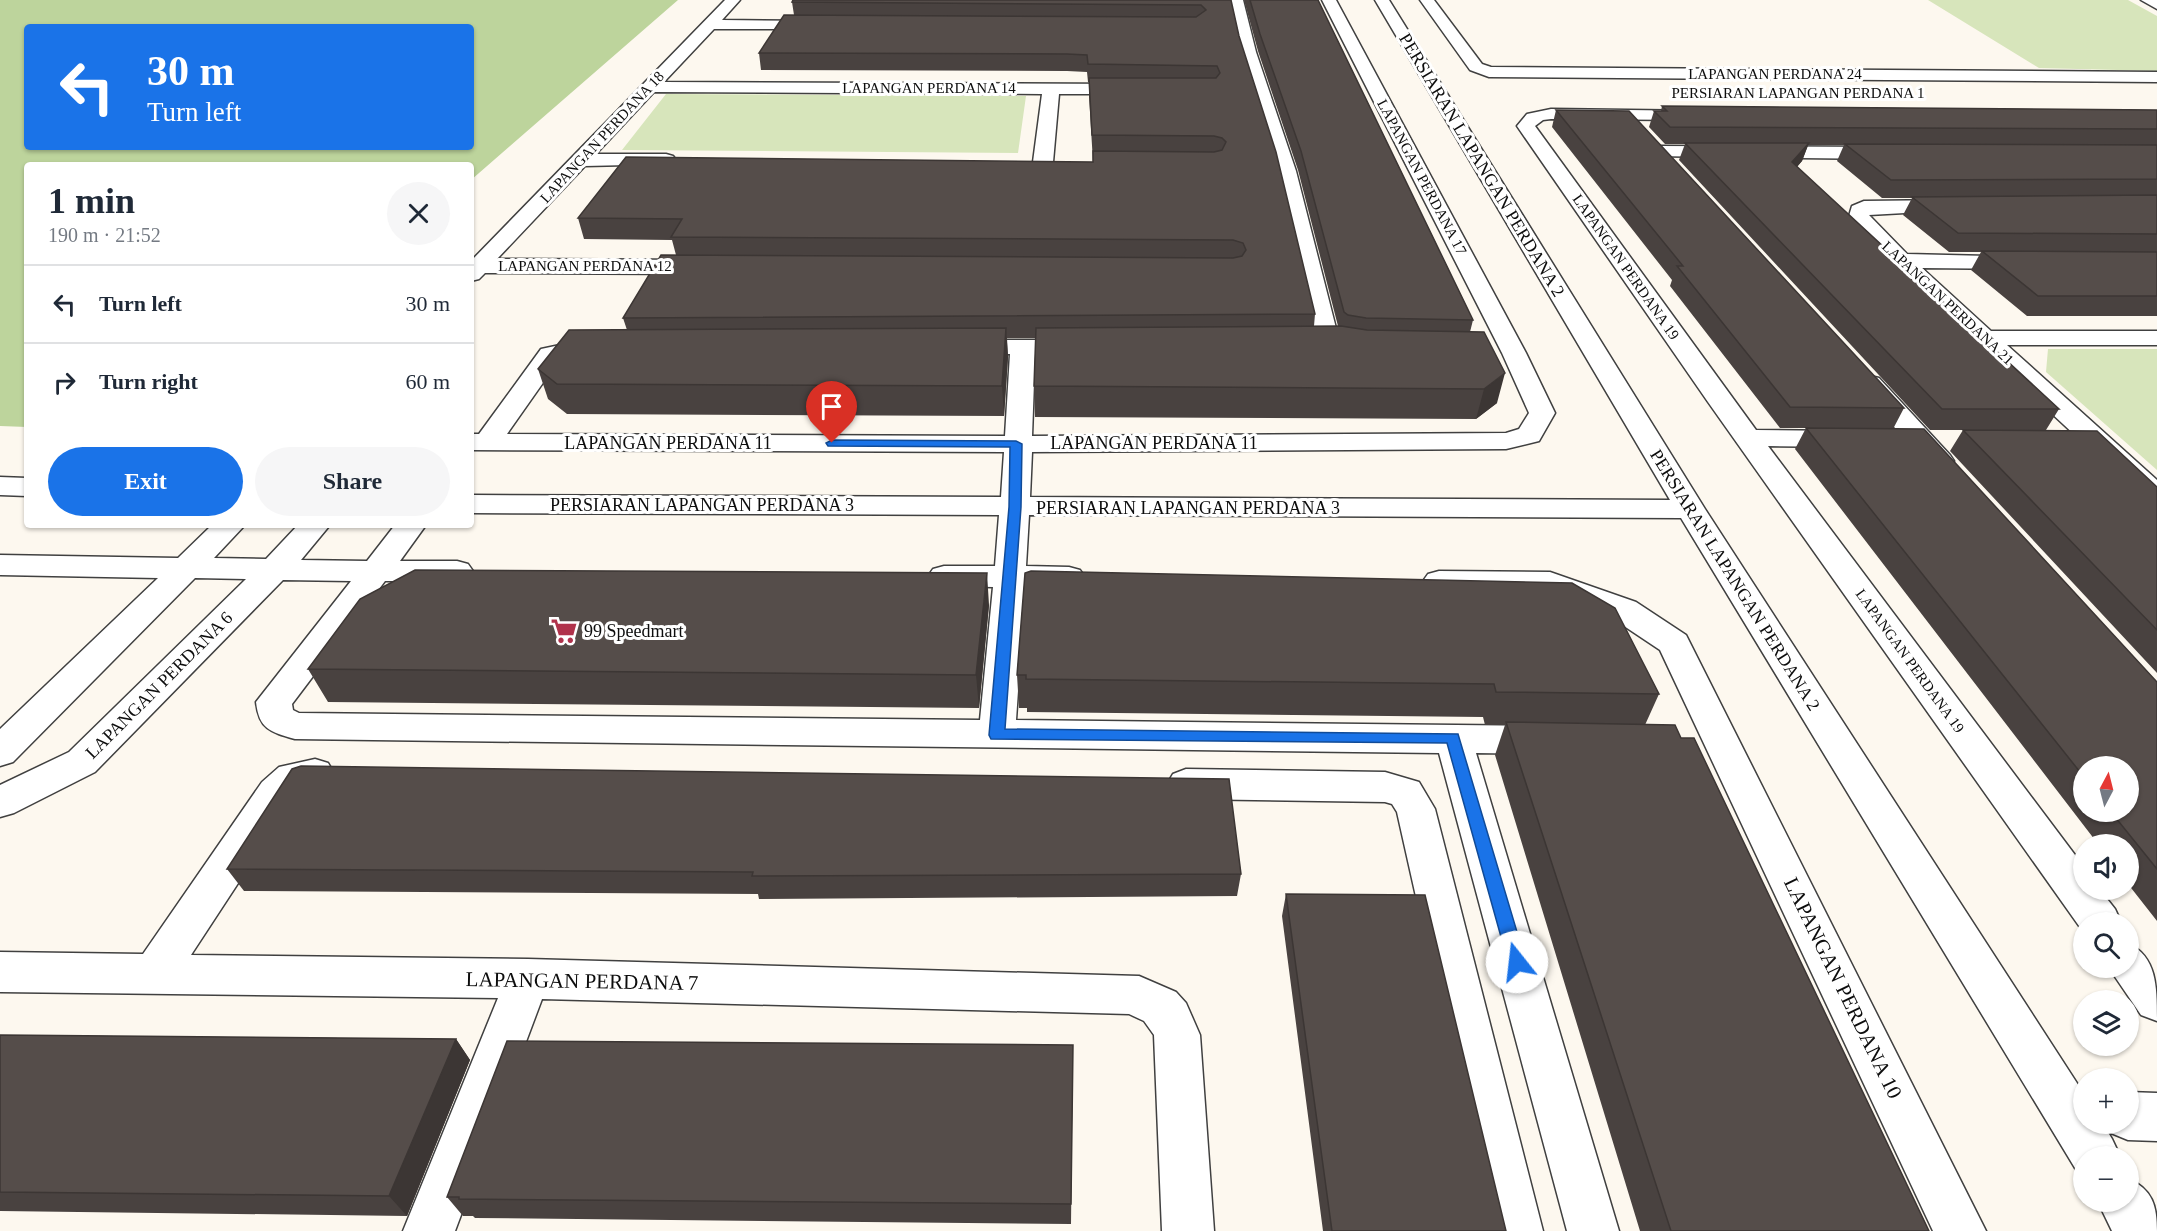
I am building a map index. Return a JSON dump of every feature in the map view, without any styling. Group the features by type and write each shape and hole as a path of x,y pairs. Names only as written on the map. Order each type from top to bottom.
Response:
{"street":[{"name":"LAPANGAN PERDANA 18","path":"475,270 733,0"},
{"path":"1236,0 1248,52 1286,171 1327,339 1336,346"},
{"name":"LAPANGAN PERDANA 17","path":"1329,0 1503,353"},
{"path":"2148,0 2157,5"},
{"name":"PERSIARAN LAPANGAN PERDANA 2","path":"1387,2 1438,91 1690,509 2073,1110"},
{"name":"LAPANGAN PERDANA 24","path":"1425,2 1476,67 1489,72 2157,77"},
{"path":"710,24 838,25"},
{"name":"LAPANGAN PERDANA 14","path":"648,87 1153,90"},
{"path":"1043,162 1051,89"},
{"path":"1438,91 1462,91"},
{"path":"1624,114 1682,179"},
{"name":"LAPANGAN PERDANA 19","path":"1720,115 1537,116 1529,120 1526,126 1748,438 2093,912"},
{"path":"1658,152 1908,153"},
{"path":"581,160 686,160"},
{"path":"1020,162 1066,163"},
{"name":"LAPANGAN PERDANA 21","path":"1978,206 1864,207 1859,210 1859,216 1901,261 2157,496"},
{"path":"1901,261 2040,262"},
{"name":"LAPANGAN PERDANA 12","path":"475,270 715,267"},
{"path":"1985,338 2157,338"},
{"path":"1301,346 1336,346 1374,350"},
{"path":"997,735 1015,507 1016,444 1023,347"},
{"path":"941,348 1102,347"},
{"path":"479,442 550,354 564,350 601,349"},
{"name":"LAPANGAN PERDANA 11","path":"479,442 1016,444 1506,441 1529,435 1542,413 1503,353"},
{"path":"1850,362 1961,483"},
{"path":"1748,438 1957,440"},
{"path":"2062,441 2097,442"},
{"path":"0,486 24,487"},
{"name":"PERSIARAN LAPANGAN PERDANA 3","path":"474,504 1690,509"},
{"path":"0,752 227,528"},
{"name":"LAPANGAN PERDANA 6","path":"0,802 82,762 275,569 312,528"},
{"path":"409,528 274,702 276,717 295,726 1571,741"},
{"path":"0,565 483,572"},
{"path":"913,575 1103,577"},
{"name":"LAPANGAN PERDANA 10","path":"1409,580 1550,582 1624,610 1674,643 1707,744 1960,1231"},
{"path":"1453,738 1593,1231"},
{"path":"154,974 276,793 292,777 316,773 351,773"},
{"path":"1147,784 1385,787 1405,793 1416,809 1517,1231"},
{"name":"LAPANGAN PERDANA 7","path":"0,972 528,979 1129,994 1147,997 1161,1006 1172,1019 1177,1035 1188,1231"},
{"path":"2139,977 2157,1001"},
{"path":"429,1231 528,979"},
{"path":"2139,1116 2157,1117"},
{"path":"2130,1212 2142,1231"}],"green space":[{"path":"0,0 678,0 474,177 474,162 24,162 24,427 0,426"},
{"path":"1928,0 2128,0 2157,16 2157,71 2039,68"},
{"path":"666,94 1026,96 1018,153 622,150"},
{"path":"2048,349 2157,349 2157,470 2046,372"}],"building":[{"path":"793,0 1231,0 1239,36 1276,152 1315,314 623,318 661,255 1233,258 1242,256 1246,250 1243,243 1233,240 671,237 682,219 578,218 626,157 1093,162 1093,151 1214,152 1222,150 1226,142 1214,136 1092,135 1089,78 1216,78 1220,73 1217,66 1088,64 1087,55 1067,54 759,53 784,15 1196,17 1206,10 1201,5 792,2"},
{"path":"1250,0 1318,0 1473,320 1366,318 1348,315 1344,312 1301,151"},
{"path":"1662,106 2157,110 2157,129 1670,127 1654,111 1667,111"},
{"path":"1556,110 1629,111 1904,408 1790,407 1677,266 1683,266"},
{"path":"1685,143 1809,143 1792,162 2059,409 1942,409"},
{"path":"1845,144 2157,145 2157,179 1891,180"},
{"path":"2157,195 2157,234 1958,233 1912,197"},
{"path":"1982,251 2157,252 2157,296 2038,296"},
{"path":"1341,326 1367,330 1484,332 1505,373 1484,389 1034,386 1036,328"},
{"path":"1006,328 1002,386 557,384 538,369 569,330"},
{"path":"1806,428 1924,429 2157,682 2157,869 2139,847 2139,834 2129,834 2119,822 2139,822 2139,756 2073,756 2073,763"},
{"path":"1963,430 2097,431 2157,487 2157,630"},
{"path":"415,570 987,573 976,675 308,669 360,599"},
{"path":"1031,571 1572,583 1615,608 1659,694 1496,692 1494,684 1026,679 1026,675 1017,675 1025,573"},
{"path":"1506,722 1675,725 1681,738 1694,738 1929,1231 1671,1231"},
{"path":"301,766 1229,779 1241,874 752,876 753,872 227,869 292,769"},
{"path":"1286,894 1425,895 1506,1231 1332,1231"},
{"path":"0,1035 456,1039 389,1196 0,1192"},
{"path":"507,1041 1073,1045 1071,1204 459,1199 459,1197 447,1197"}],"place":[{"name":"99 Speedmart","path":"564,631"}],"route":[{"path":"832,443 1016,444 1015,507 997,735 1453,738 1517,962"}]}
